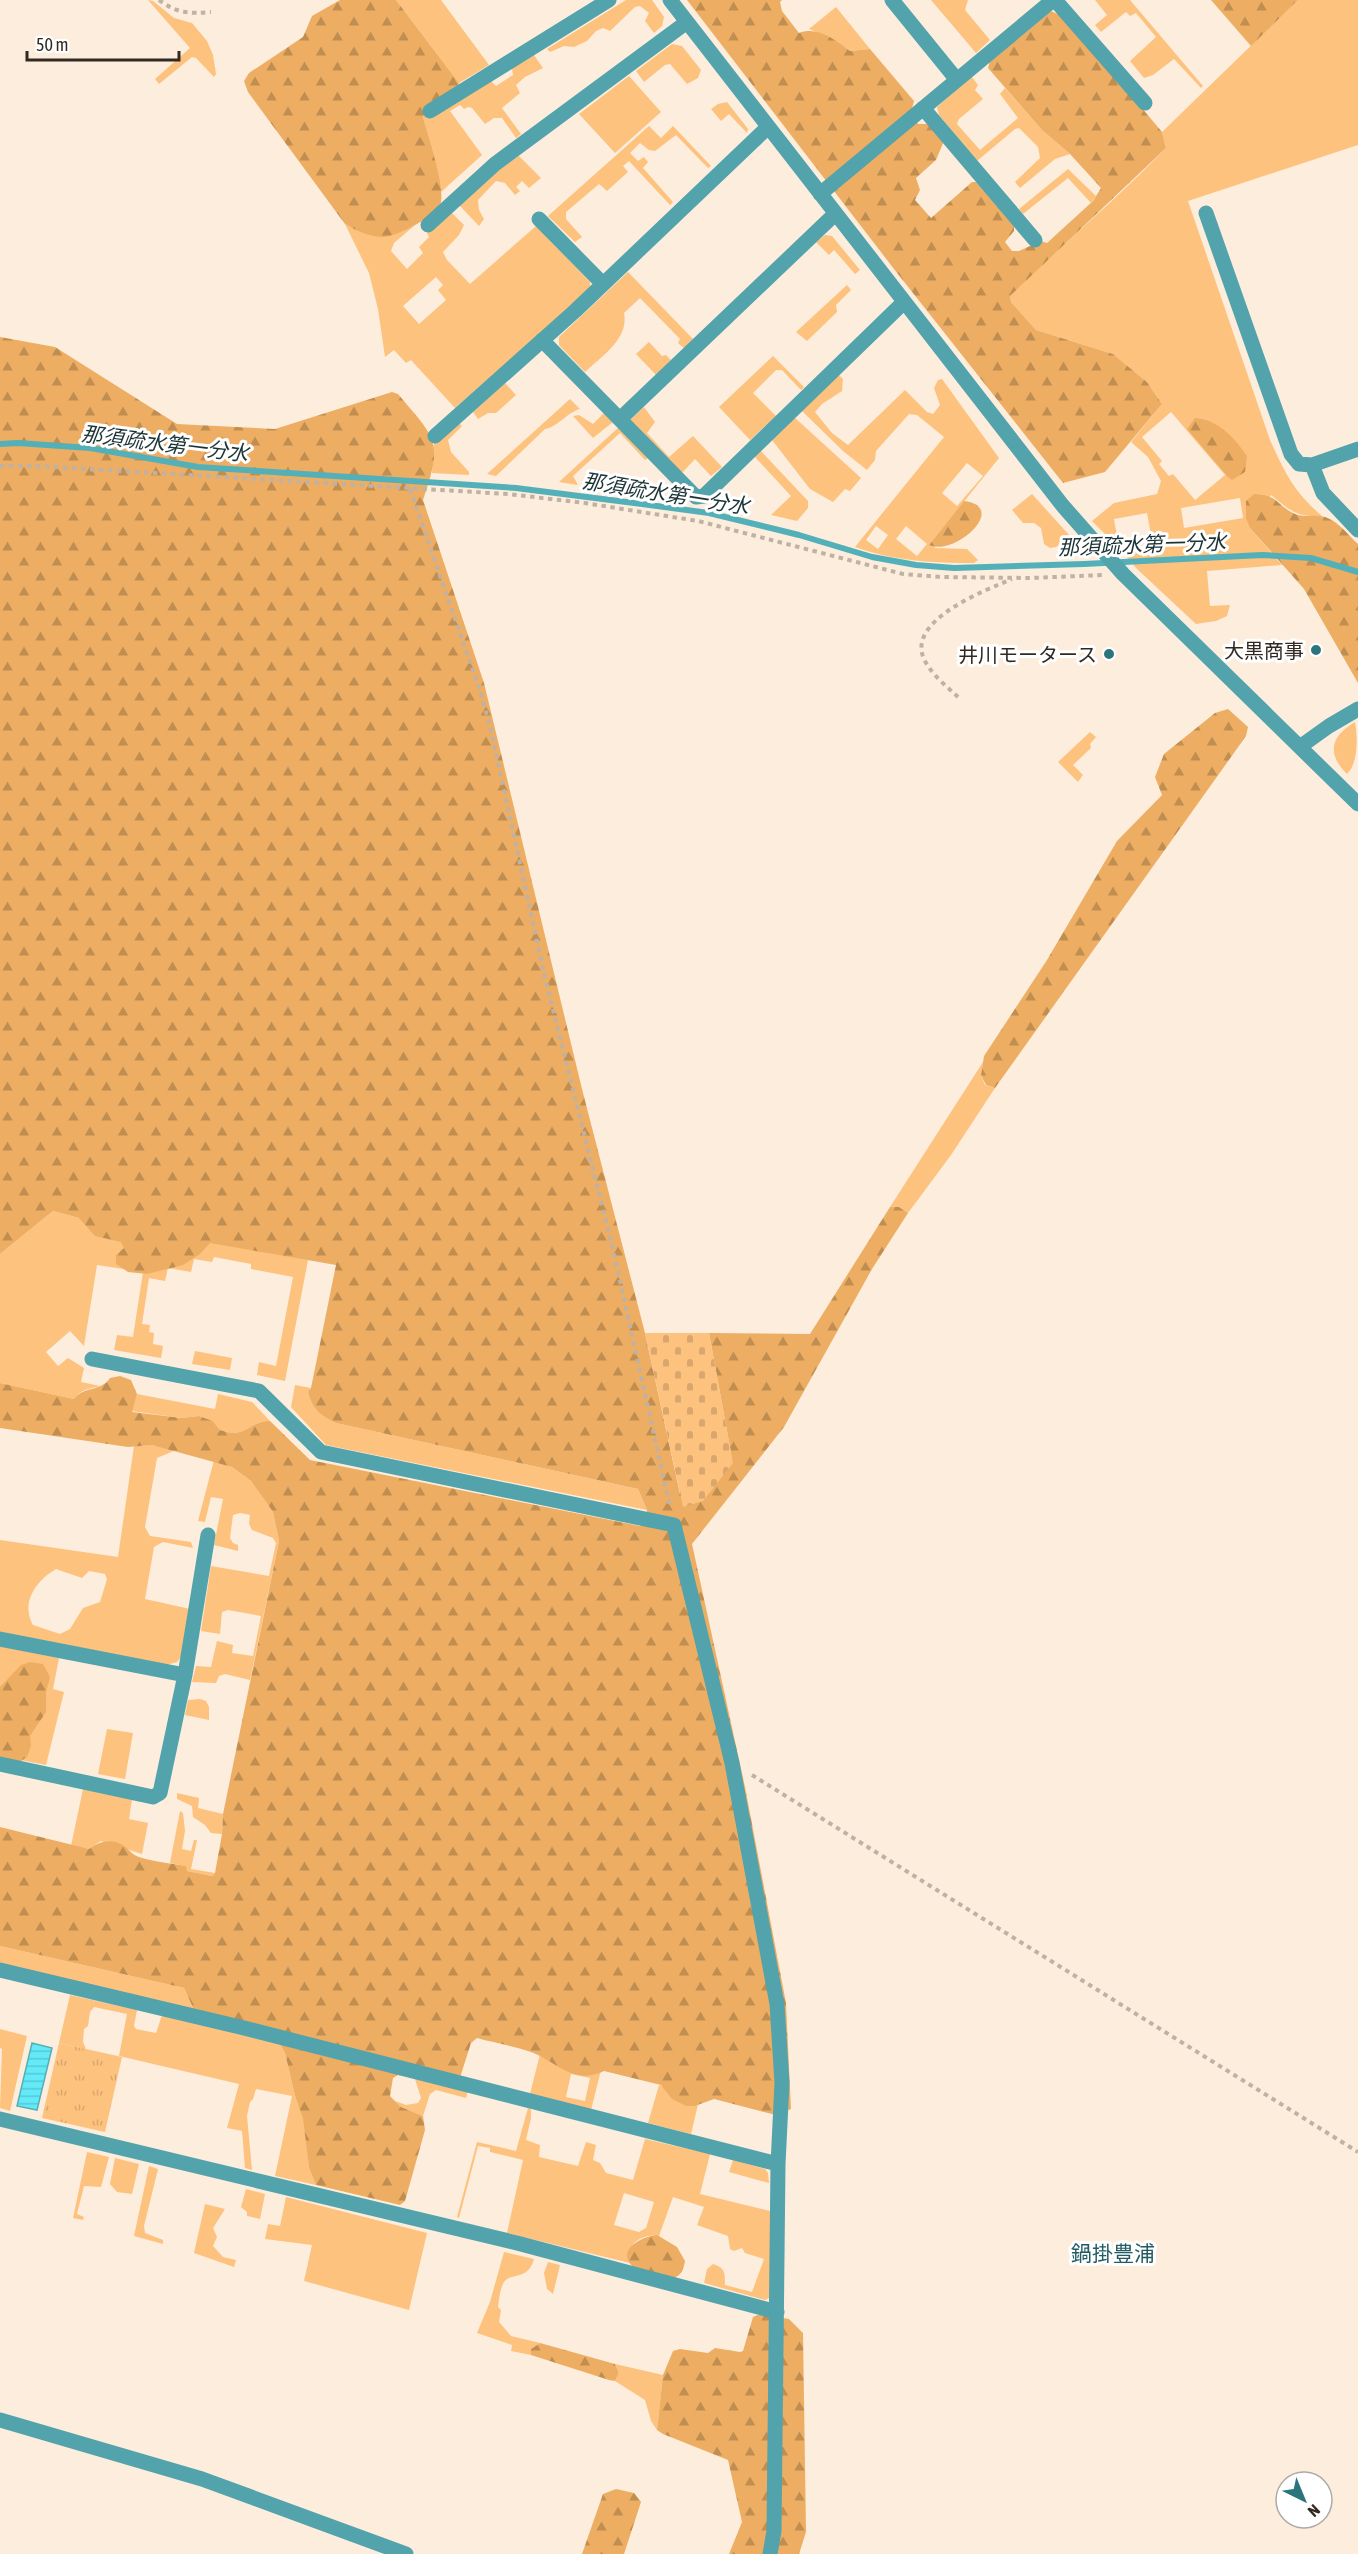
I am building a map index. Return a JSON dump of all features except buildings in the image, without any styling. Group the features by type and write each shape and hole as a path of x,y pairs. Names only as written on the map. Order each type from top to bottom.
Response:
{"street":[{"path":"429,111 609,0"},
{"path":"670,0 1064,506 1123,574 1358,804"},
{"path":"892,0 957,80"},
{"path":"820,194 1054,0 1145,103"},
{"path":"428,225 495,164 567,113 687,22"},
{"path":"923,108 1035,240"},
{"path":"435,436 603,284 768,127"},
{"path":"1206,213 1291,454 1299,464 1312,465 1358,449"},
{"path":"620,419 836,214"},
{"path":"539,219 603,284"},
{"path":"542,340 696,497 704,496 904,302"},
{"path":"1312,465 1323,493 1358,530"},
{"path":"1300,746 1358,709"},
{"path":"92,1359 259,1391 321,1452 674,1525 732,1763 777,2004 782,2084 778,2164 774,2531 770,2554"},
{"path":"0,1764 153,1797 160,1793 185,1675 208,1535"},
{"path":"0,1639 185,1675"},
{"path":"0,1970 240,2027 778,2164"},
{"path":"0,2119 517,2243 777,2312"},
{"path":"0,2420 202,2479 406,2554"}],"path":[{"path":"159,0 172,10 191,14 211,12"},
{"path":"0,466 37,466 552,499 698,521 903,574 1016,578 1123,574"},
{"path":"410,489 480,688 545,978 612,1245 674,1525"},
{"path":"958,697 938,678 924,659 921,646 923,635 944,614 966,600 1016,578"},
{"path":"732,1763 1358,2152"}],"green space":[{"path":"148,0 153,1 174,18 192,23 207,41 213,55 216,74 214,77 196,58 192,57 159,84 155,79 190,48"},
{"path":"340,0 396,0 459,83 457,91 426,111 423,117 440,183 439,207 426,219 390,236 374,236 345,224 248,92 244,81 249,73 303,37 312,16"},
{"path":"396,0 441,0 489,65 459,83"},
{"path":"626,0 652,0 664,17 662,26 654,33 645,21 649,13 640,6 635,7 610,31 603,28 596,31 587,41 574,47 564,46 550,52 547,49"},
{"path":"687,0 782,0 780,2 782,11 799,33 813,31 820,33 850,51 870,49 914,101 911,112 918,124 931,124 944,141 936,160 916,178 920,190 915,200 931,218 972,182 976,182 1014,225 1014,231 1005,242 1012,251 1019,251 1041,241 1047,243 1093,201 1101,188 1070,154 1042,130 988,68 990,61 1051,11 1066,18 1162,132 1166,148 1010,296 1011,302 1036,330 1113,354 1147,382 1162,404 1105,472 1063,483 894,269"},
{"path":"931,0 968,0 965,10 990,40 976,53"},
{"path":"1095,0 1130,0 1203,86 1201,88 1174,59 1153,75 1144,78 1130,61 1156,37 1136,13 1130,16 1126,12 1101,32 1095,25 1107,15"},
{"path":"1211,0 1298,0 1251,46"},
{"path":"1298,0 1358,0 1358,145 1188,201 1270,440 1291,481 1304,499 1322,516 1294,512 1271,495 1250,528 1282,565 1207,571 1210,606 1230,605 1227,616 1216,621 1196,624 1122,552 1153,546 1147,513 1114,519 1119,548 1092,521 1114,503 1157,494 1161,481 1148,457 1131,442 1162,404 1147,382 1113,354 1036,330 1011,302 1010,296 1166,148 1162,132","holes":["1171,412 1225,475 1195,500 1173,474 1169,476 1159,464 1162,461 1142,437","1240,498 1243,518 1184,528 1181,508"]},
{"path":"836,7 870,49 850,51 831,38 809,29"},
{"path":"672,44 682,46 701,70 698,78 687,84 670,64 665,65 644,82 636,71"},
{"path":"534,55 543,68 525,77 516,85 520,93 502,108 521,134 516,138 502,118 494,118 485,124 472,108 464,109 460,105 450,111 482,155 441,192 423,117 426,111 491,81 496,86 513,75 512,68"},
{"path":"629,76 661,112 615,153 579,114"},
{"path":"971,76 978,85 975,90 983,99 959,119 957,124 980,150 1018,118 1000,94 1005,88 1042,130 1070,154 1055,159 1020,188 1015,182 1040,158 1038,147 1019,128 977,161 939,115 937,107"},
{"path":"727,102 748,129 747,133 729,114 721,121 711,109"},
{"path":"649,126 661,138 673,126 711,166 708,168 676,135 655,151 649,150 640,143 630,153 638,161 644,157 648,162 643,168 673,202 670,205 629,161 623,166 628,172 607,191 599,184 566,212 566,219 582,237 575,242 548,216"},
{"path":"519,156 541,178 529,188 522,181 516,187 520,191 515,195 505,183 496,181 478,200 479,210 484,219 479,226 459,205 499,169"},
{"path":"1068,169 1096,196 1091,203 1068,178 1023,214 1019,209"},
{"path":"450,211 464,225 459,235 443,252 447,260 470,284 536,226 590,282 591,288 455,408 411,360 406,363 394,350 385,357 378,309 369,273 345,224 373,235 387,235 415,225 394,243 391,251 407,269 423,253 419,247 429,237 427,233","holes":["436,277 443,285 438,290 446,300 419,324 403,306"]},
{"path":"825,235 832,236 860,270 855,274 834,250 829,255 816,242"},
{"path":"628,272 693,339 684,348 678,343 680,339 640,298 624,313 622,331 613,346 585,372 559,345 559,337"},
{"path":"847,285 851,290 836,305 837,312 807,341 796,332"},
{"path":"0,337 55,347 177,424 275,429 392,392 398,394 428,432 433,442 434,453 423,500 484,683 582,1089 645,1333 680,1494 699,1490 713,1483 724,1471 731,1453 709,1333 810,1334 890,1207 899,1207 908,1213 872,1269 784,1427 692,1544 745,1787 786,2003 791,2109 776,2115 714,2099 695,2106 686,2106 672,2099 661,2085 604,2071 583,2076 574,2074 531,2052 477,2038 471,2043 458,2084 398,2075 393,2078 390,2096 401,2107 423,2116 425,2130 405,2201 400,2205 316,2185 309,2168 303,2118 295,2096 285,2053 274,2033 196,2014 184,1988 0,1946 0,1827 89,1849 102,1842 111,1841 124,1846 139,1857 186,1866 187,1871 212,1876 215,1873 223,1814 279,1541 273,1512 251,1481 232,1467 152,1445 128,1447 0,1428 0,1383 74,1399 82,1392 102,1385 110,1378 120,1376 131,1380 137,1394 132,1412 182,1418 199,1416 213,1421 220,1430 232,1433 244,1431 264,1421 270,1421 310,1460 640,1526 645,1523 647,1510 638,1489 336,1423 322,1414 315,1408 308,1392 311,1388 336,1265 210,1243 200,1254 183,1265 147,1274 128,1272 116,1264 116,1255 124,1248 121,1242 95,1236 79,1218 53,1211 0,1254"},
{"path":"649,342 662,356 666,355 671,360 656,375 636,354"},
{"path":"773,356 804,387 801,390 782,370 776,370 753,393 776,416 750,440 719,407"},
{"path":"838,374 843,379 842,391 822,404 815,412 832,433 848,445 905,390 927,412 933,414 940,405 934,388 938,380 942,379 999,458 929,545 936,548 967,549 978,560 974,563 914,560 855,547 944,437 917,415 909,414 876,451 875,460 867,470 843,451 801,410","holes":["967,463 983,476 957,506 942,493","876,526 888,535 878,549 866,540","906,526 927,544 917,556 896,539"]},
{"path":"505,383 516,395 496,413 488,413 478,419 473,412"},
{"path":"570,399 580,409 554,426 545,429 496,476 487,474"},
{"path":"644,407 655,422 647,433 669,457 693,436 722,467 711,476 695,459 681,474 630,420"},
{"path":"604,413 613,422 593,438 573,416 579,415 593,424"},
{"path":"794,417 861,478 850,491 845,489 833,502 810,489 772,440"},
{"path":"1195,418 1218,426 1237,443 1247,456 1245,472 1232,480 1228,477 1187,429"},
{"path":"458,422 462,426 448,440 451,452 469,472 469,475 432,473 434,442"},
{"path":"619,427 649,457 645,460 620,433 573,476 578,485 559,482"},
{"path":"760,450 808,501 808,508 797,521 771,515 791,496 755,457"},
{"path":"1032,494 1070,536 1056,547 1050,548 1044,544 1041,528 1034,523 1023,523 1012,510"},
{"path":"1254,494 1272,498 1295,514 1326,517 1341,527 1358,544 1358,683 1304,589 1250,528 1246,518 1246,501"},
{"path":"964,501 977,505 981,512 980,521 973,530 951,544 940,547 929,545"},
{"path":"1228,709 1248,727 1246,736 995,1088 986,1085 981,1075 984,1056 1047,960 1117,841 1162,795 1155,777 1164,754 1215,713"},
{"path":"1355,722 1357,743 1355,757 1351,770 1347,774 1336,759 1334,745 1341,733"},
{"path":"1090,732 1096,737 1090,744 1091,748 1073,765 1083,775 1078,782 1058,762"},
{"path":"983,1062 981,1075 985,1085 995,1088 951,1155 908,1213 899,1207 890,1207"},
{"path":"53,1211 79,1218 308,1260 285,1381 257,1375 259,1362 276,1366 293,1277 251,1269 251,1264 214,1257 212,1262 194,1259 191,1272 168,1268 165,1281 149,1278 142,1324 150,1325 149,1332 154,1333 153,1344 163,1346 161,1358 114,1350 117,1335 133,1337 143,1272 97,1265 84,1346 70,1331 46,1352 58,1366 68,1358 84,1368 81,1382 100,1386 82,1391 74,1399 0,1383 0,1254"},
{"path":"645,1333 709,1333 733,1463 703,1501 683,1507"},
{"path":"195,1351 232,1358 230,1370 192,1364"},
{"path":"295,1385 311,1388 308,1392 315,1407 336,1423 638,1489 647,1510 326,1445 291,1407"},
{"path":"137,1394 215,1409 218,1394 252,1402 270,1421 264,1421 244,1431 229,1432 220,1430 213,1421 199,1416 182,1418 131,1411"},
{"path":"152,1445 176,1450 157,1458 145,1527 150,1536 191,1542 193,1548 163,1542 154,1547 145,1599 190,1609 182,1656 177,1662 166,1665 0,1633 0,1540 118,1557 134,1446","holes":["56,1569 82,1578 89,1571 105,1574 107,1579 100,1602 83,1608 70,1629 60,1634 33,1625 28,1608 32,1592 43,1579"]},
{"path":"214,1460 232,1467 251,1481 273,1512 279,1541 250,1680 225,1674 219,1676 216,1683 192,1682 196,1666 211,1667 217,1641 233,1645 232,1653 253,1656 261,1616 228,1610 222,1612 220,1634 201,1631 211,1566 269,1576 276,1543 273,1538 252,1530 249,1524 250,1515 240,1513 233,1515 230,1538 238,1545 238,1551 214,1545 223,1499 211,1497 205,1522 198,1521"},
{"path":"0,1646 59,1658 53,1689 64,1692 46,1765 0,1756"},
{"path":"30,1662 43,1664 50,1677 46,1692 46,1712 30,1736 31,1746 27,1757 18,1763 0,1760 0,1687 21,1665"},
{"path":"188,1700 206,1701 209,1707 209,1720 185,1715"},
{"path":"107,1729 133,1733 125,1779 98,1774"},
{"path":"83,1789 132,1799 129,1819 148,1823 142,1854 101,1841 89,1849 71,1846"},
{"path":"177,1793 199,1798 198,1808 223,1814 222,1834 211,1833 205,1825 193,1817 192,1806 177,1799"},
{"path":"180,1811 183,1813 185,1831 182,1849 191,1851 194,1840 197,1840 191,1869 215,1873 212,1876 187,1871 185,1866 170,1863"},
{"path":"0,1946 184,1988 196,2014 0,1965"},
{"path":"70,1995 137,2010 134,2026 136,2029 156,2033 162,2015 279,2042 285,2053 295,2096 304,2118 309,2168 316,2185 275,2176 292,2096 256,2089 247,2116 252,2170 245,2168 242,2131 227,2128 239,2084 119,2056 127,2014 94,2007 90,2012 88,2026 84,2029 83,2042 86,2049 59,2043"},
{"path":"0,2029 27,2036 10,2111 0,2108 2,2049 0,2048"},
{"path":"59,2043 122,2057 105,2132 42,2118"},
{"path":"540,2054 601,2070 591,2110 530,2094","holes":["571,2074 590,2078 585,2101 566,2097"]},
{"path":"415,2079 468,2091 466,2098 436,2090 430,2094 423,2116 401,2107 395,2101 406,2105 418,2103 421,2098"},
{"path":"659,2085 700,2096 691,2134 648,2123"},
{"path":"528,2108 531,2109 531,2118 526,2140 540,2145 539,2157 578,2166 586,2142 596,2145 593,2160 600,2163 606,2173 633,2180 645,2139 710,2154 700,2194 770,2211 771,2297 765,2300 704,2283 707,2269 713,2264 724,2271 725,2285 752,2292 764,2259 745,2253 742,2248 734,2251 730,2249 728,2236 697,2225 704,2207 673,2197 659,2236 646,2236 636,2242 630,2251 630,2263 507,2233 523,2160 490,2152 490,2148 478,2146 459,2218 457,2217 477,2142 516,2151","holes":["624,2193 654,2202 646,2228 639,2232 614,2225"]},
{"path":"87,2152 109,2157 101,2187 84,2186 77,2214 84,2217 83,2220 73,2218"},
{"path":"115,2158 139,2164 132,2194 117,2192 110,2184"},
{"path":"733,2160 765,2169 769,2183 729,2172"},
{"path":"149,2166 158,2169 144,2226 145,2233 163,2240 163,2244 134,2236"},
{"path":"246,2189 265,2194 260,2219 247,2216 247,2212 241,2207"},
{"path":"286,2197 427,2233 409,2310 304,2281 312,2245 265,2239 268,2224 280,2226"},
{"path":"205,2204 225,2209 213,2228 217,2237 213,2246 223,2257 236,2260 234,2267 194,2253"},
{"path":"657,2235 677,2247 685,2261 681,2272 676,2277 661,2276 640,2270 632,2266 628,2260 627,2254 633,2244"},
{"path":"504,2252 534,2259 528,2270 504,2282 498,2307 501,2310 499,2322 511,2336 540,2343 531,2349 531,2355 511,2351 512,2345 477,2333 490,2302"},
{"path":"548,2262 560,2265 553,2294 547,2289 544,2273"},
{"path":"760,2314 789,2319 803,2333 806,2532 799,2554 729,2554 742,2522 728,2460 657,2430 663,2375 673,2351 680,2349 708,2353 715,2348 743,2351 753,2317"},
{"path":"540,2343 615,2364 619,2373 615,2381 609,2380 531,2355 531,2349"},
{"path":"615,2364 663,2375 657,2430 651,2421 645,2400 615,2381 619,2373"},
{"path":"616,2489 634,2493 641,2502 624,2554 582,2554 603,2494"}],"water":[{"path":"32,2043 52,2048 37,2110 17,2106"}],"waterway":[{"name":"那須疏水第一分水","path":"0,444 90,448 198,467 516,488 642,504 709,513 799,535 872,557 916,565 954,568 1262,555 1311,558 1358,572"}],"place":[{"name":"大黒商事","path":"1316,650"},
{"name":"井川モータース","path":"1109,654"}],"district":[{"name":"鍋掛豊浦","path":"1113,2253"}]}
